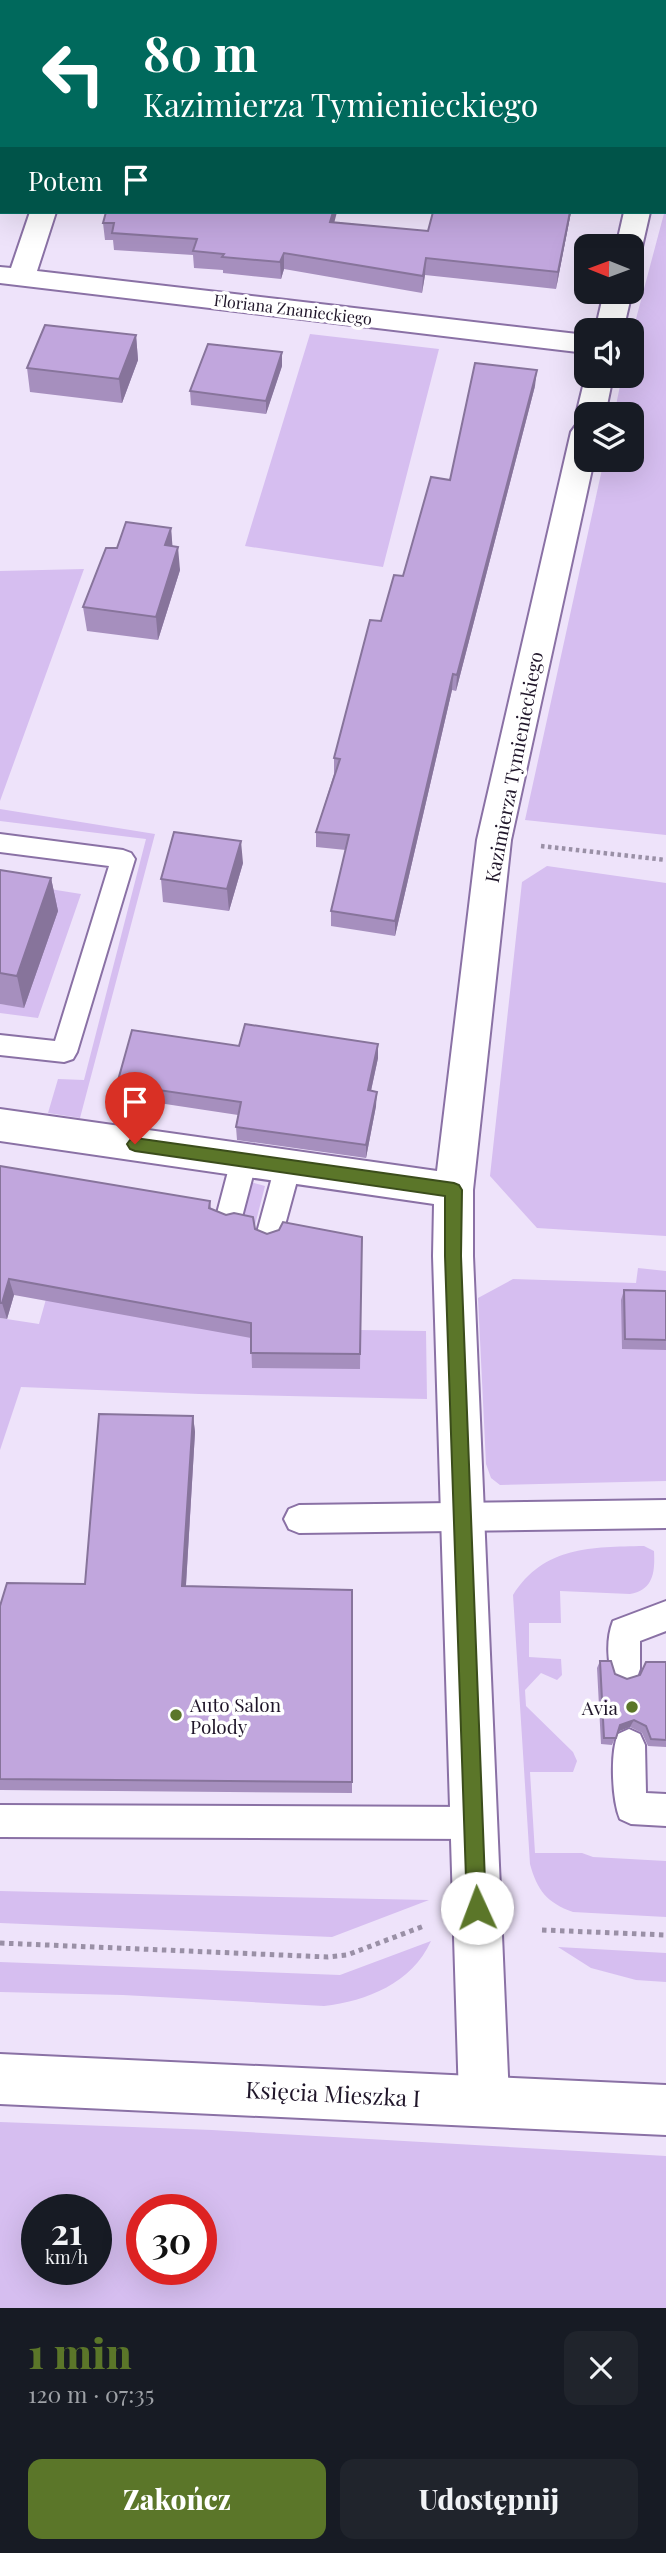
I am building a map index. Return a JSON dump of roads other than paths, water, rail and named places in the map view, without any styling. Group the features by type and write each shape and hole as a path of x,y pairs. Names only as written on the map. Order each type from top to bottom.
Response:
{"street":[{"path":"11,276 42,214"},
{"path":"632,234 637,214"},
{"name":"Floriana Znanieckiego","path":"11,276 574,343"},
{"name":"Kazimierza Tymienieckiego","path":"484,2099 453,1256 454,1190 495,840 577,472"},
{"path":"0,1125 454,1190"},
{"name":"Księcia Mieszka I","path":"0,2079 484,2099 666,2110"}],"lane":[{"path":"0,843 123,859 64,1052 0,1045"},
{"path":"229,1217 244,1160"},
{"path":"269,1236 288,1166"},
{"path":"299,1519 666,1514"},
{"path":"625,1669 624,1632 666,1616"},
{"path":"629,1745 631,1808 666,1810"},
{"path":"0,1821 474,1823"}],"place":[{"name":"Avia","path":"632,1707"},
{"name":"Auto Salon Polody","path":"176,1715"}]}
